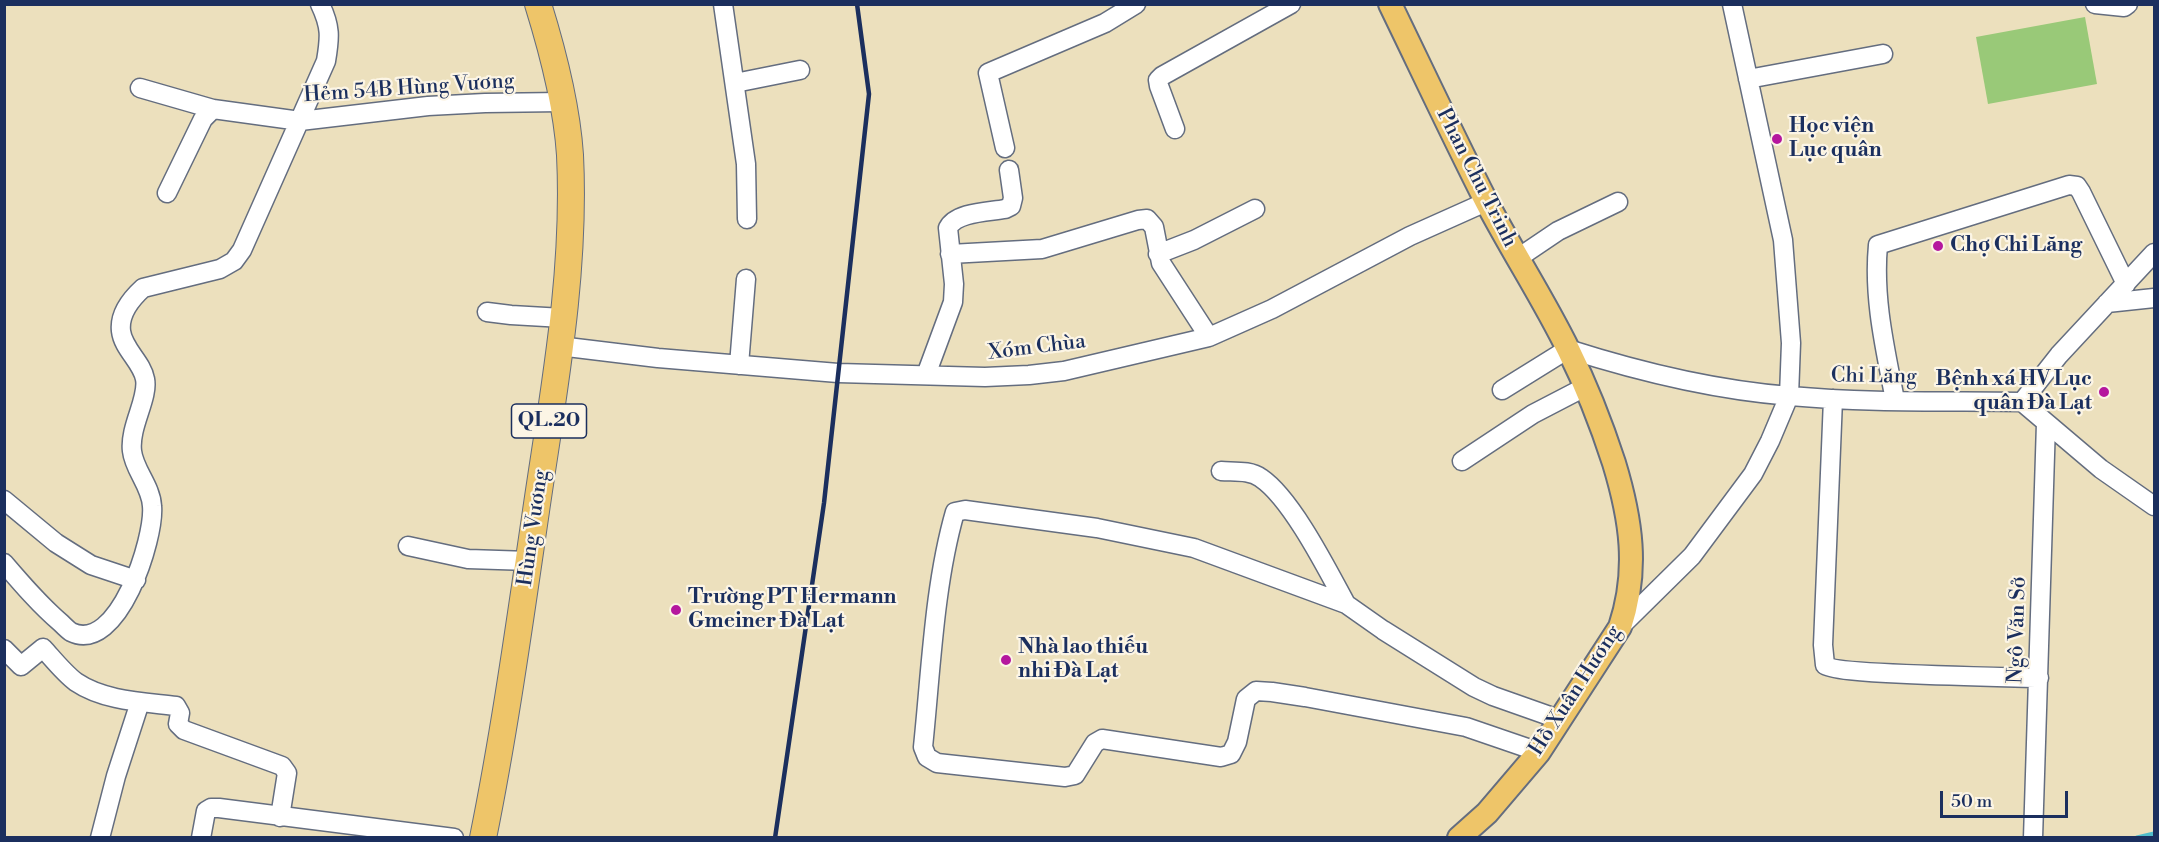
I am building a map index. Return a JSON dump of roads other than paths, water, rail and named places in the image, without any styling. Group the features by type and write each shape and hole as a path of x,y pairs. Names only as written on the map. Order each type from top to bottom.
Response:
{"highway":[{"name":"Hùng Vương","path":"483,837 501,747 560,346 570,224 570,153 562,102 538,4"}],"main road":[{"name":"Phan Chu Trinh","path":"1390,4 1486,202 1568,349"},
{"name":"Hồ Xuân Hương","path":"1459,837 1487,813 1539,752 1620,627 1628,605 1632,543 1623,494 1600,419 1568,349"}],"street":[{"path":"4,563 47,611 72,632 85,635 100,631 108,624 136,579 153,516 149,492 132,451 136,420 145,389 145,377 126,347 121,331 122,317 135,295 144,288 220,268 234,261 251,231 326,61 330,37 326,16 320,4"},
{"path":"723,4 746,164 747,219"},
{"path":"1005,148 988,73 1105,23 1136,4"},
{"path":"1175,129 1158,86 1161,76 1291,4"},
{"path":"1620,627 1692,556 1747,481 1770,441 1789,396 1791,343 1782,240 1732,4"},
{"path":"2095,4 2124,7 2128,4"},
{"path":"1748,79 1883,54"},
{"path":"735,83 800,70"},
{"name":"Hẻm 54B Hùng Vương","path":"140,88 213,109 300,121 429,106 562,102"},
{"path":"167,193 203,119 213,109"},
{"path":"926,375 953,302 954,284 948,228 954,220 1011,206 1013,198 1009,170"},
{"path":"1895,400 1880,325 1876,269 1878,245 2069,185 2077,186 2126,284"},
{"path":"1518,258 1558,231 1618,201"},
{"name":"Xóm Chùa","path":"560,346 809,371 985,377 1064,371 1209,337 1272,309 1410,236 1486,202"},
{"path":"1158,254 1194,240 1255,209"},
{"path":"950,254 1042,249 1147,219 1154,227 1158,254 1170,279 1209,337"},
{"path":"2154,253 2059,355 2022,402 2101,469 2154,506"},
{"path":"739,365 746,279"},
{"path":"2107,303 2154,298"},
{"path":"487,312 562,318"},
{"path":"1502,390 1568,349"},
{"name":"Chi Lăng","path":"1568,349 1615,364 1694,382 1789,396 1833,399 2022,402"},
{"path":"1462,461 1533,414 1586,387"},
{"path":"1833,399 1823,645 1827,668 1871,672 2039,678"},
{"name":"Ngô Văn Sở","path":"2033,837 2046,423"},
{"path":"1221,471 1249,473 1260,477 1272,488 1296,517 1346,604"},
{"path":"4,500 56,543 91,565 136,579"},
{"path":"1539,752 1466,727 1305,697 1256,692 1246,699 1237,742 1232,754 1221,757 1102,739 1095,743 1075,775 1065,777 937,763 927,757 923,747 939,597 948,535 955,512 965,510 1097,528 1194,548 1346,604 1474,687 1561,720"},
{"path":"408,546 468,560 529,561"},
{"path":"4,650 21,666 43,648 75,681 96,693 176,706 180,713 178,724 184,730 282,766 287,773 280,817"},
{"path":"100,837 116,776 141,702"},
{"path":"201,837 207,811 212,808 454,837"}],"waterway":[{"path":"2137,838 2154,834"}],"railway":[{"path":"775,838 824,503 869,94 857,4"}],"place":[{"name":"Học viện Lục quân","path":"1777,139"},
{"name":"Chợ Chi Lăng","path":"1938,246"},
{"name":"Bệnh xá HV Lục quân Đà Lạt","path":"2104,392"},
{"name":"Trường PT Hermann Gmeiner Đà Lạt","path":"676,610"},
{"name":"Nhà lao thiếu nhi Đà Lạt","path":"1006,660"}]}
